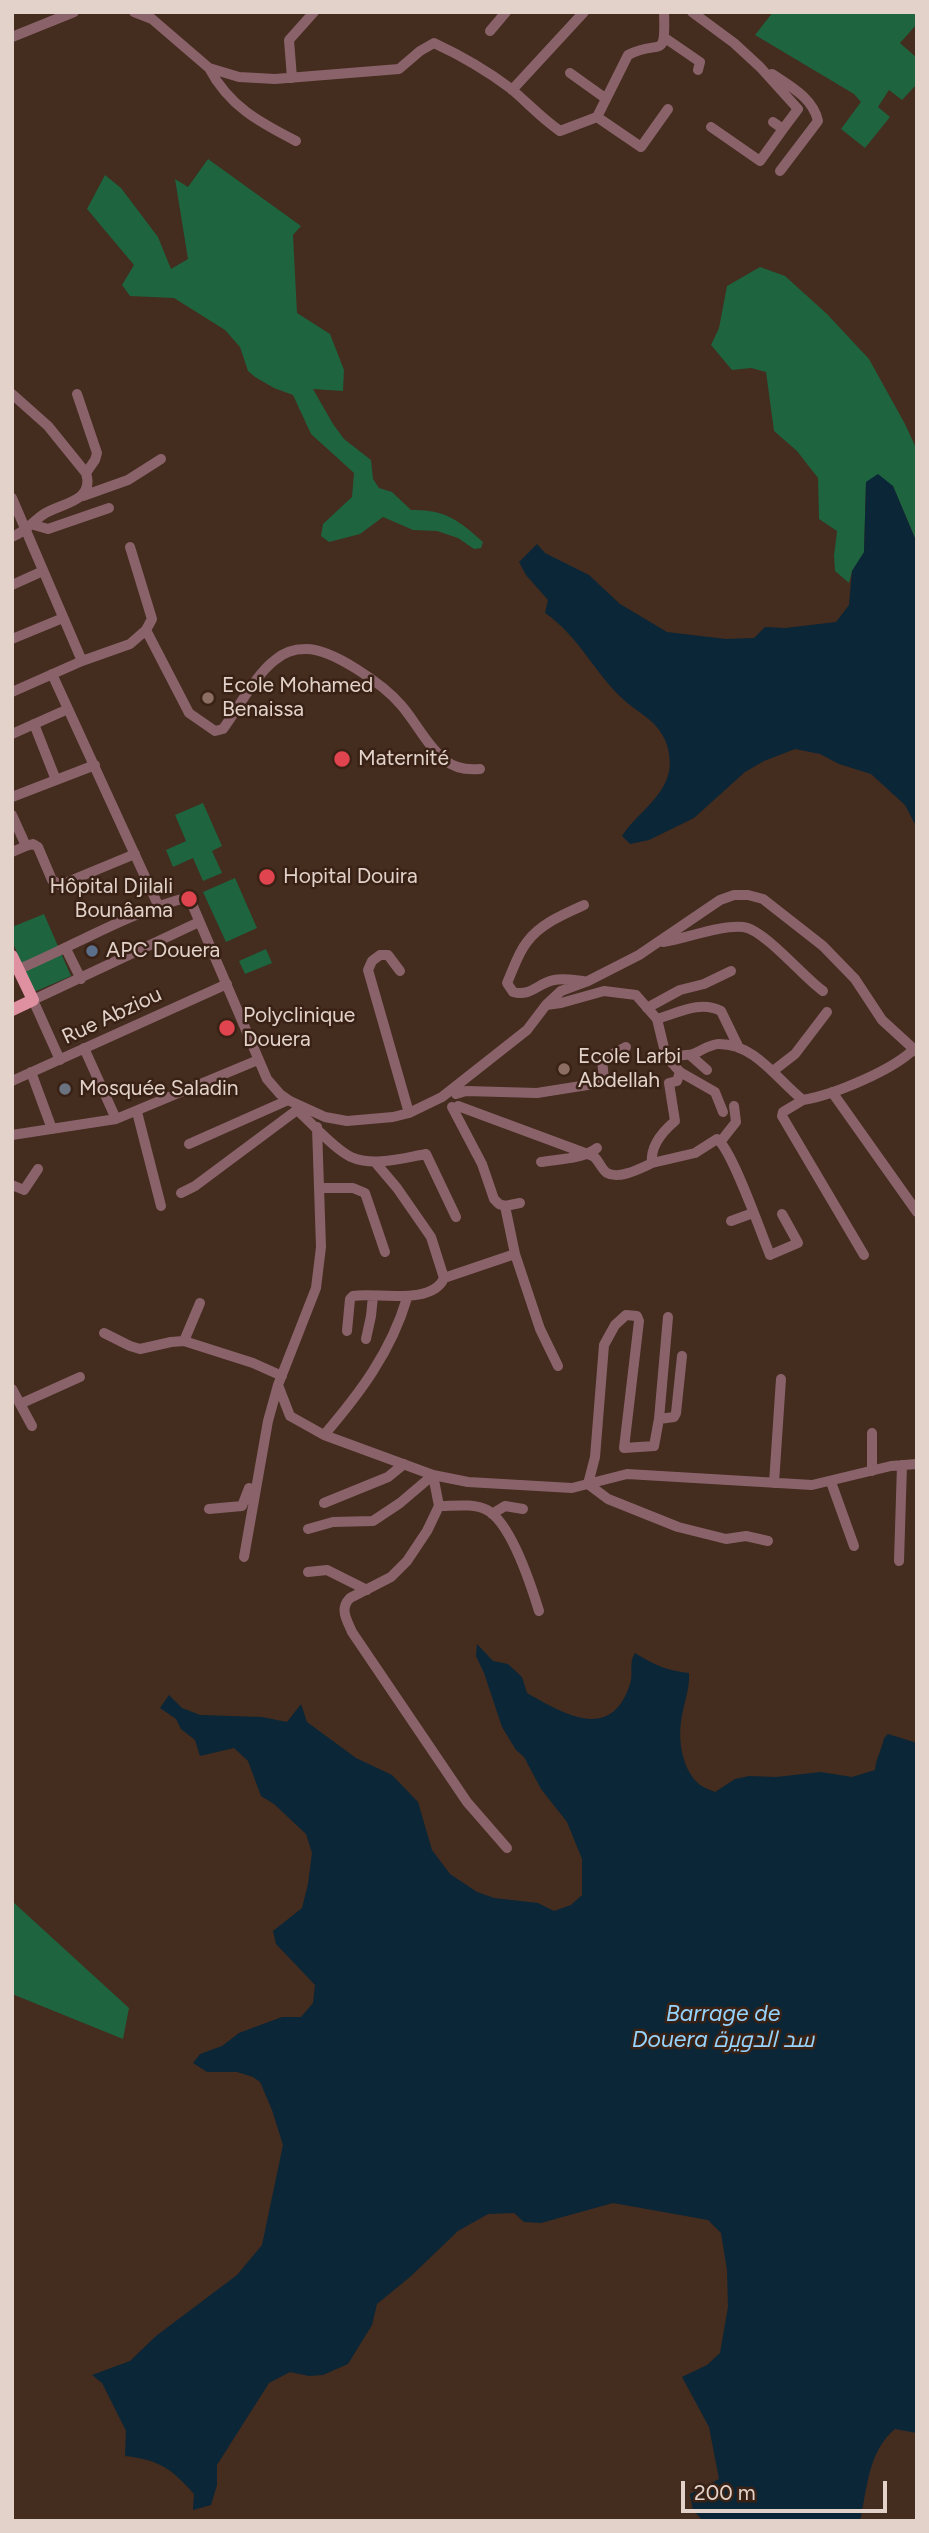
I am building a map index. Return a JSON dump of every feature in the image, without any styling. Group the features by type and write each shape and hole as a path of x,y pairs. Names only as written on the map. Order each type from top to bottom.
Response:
{"main road":[{"path":"12,956 33,1000 12,1010"}],"street":[{"path":"12,37 74,12"},
{"path":"134,12 152,19 209,68 228,98 263,123 296,141"},
{"path":"292,78 289,40 314,12"},
{"path":"490,32 506,12"},
{"path":"512,90 584,12"},
{"path":"209,68 239,77 292,78 399,69 434,43 469,60 512,90 541,118 560,131 597,117 628,55 660,47 665,38 664,12"},
{"path":"692,12 761,67 798,109 778,125 760,161 711,127"},
{"path":"665,38 700,62 698,70"},
{"path":"761,67 802,95 816,109 818,121 780,171"},
{"path":"570,73 605,98"},
{"path":"597,117 641,147 668,109"},
{"path":"12,394 48,426 86,473 88,484 83,496"},
{"path":"78,394 97,453 86,473"},
{"path":"12,537 30,527 42,515 83,496 128,480 161,458"},
{"path":"12,498 30,527 43,571 82,661"},
{"path":"30,527 48,529 109,508"},
{"path":"12,692 82,661 130,644 146,630 152,619 130,547"},
{"path":"12,585 43,571"},
{"path":"12,639 62,618"},
{"path":"146,630 189,713 215,731 223,729 267,667 290,652 306,649 324,652 386,691 400,703 437,754 447,762 469,770 480,769"},
{"path":"52,674 158,905"},
{"path":"12,734 68,709"},
{"path":"34,724 56,780"},
{"path":"12,797 95,765"},
{"path":"12,815 26,846"},
{"path":"12,852 33,844 38,847 52,880 60,885 135,854"},
{"path":"454,1097 527,1030 546,1005 561,991 588,981 660,942 720,900 734,895 763,899 834,956 855,979 883,1020 916,1050 906,1058 832,1092 803,1100 783,1112 782,1116 864,1255"},
{"path":"18,970 158,905 189,897 267,1079 283,1098 353,1158 375,1162 426,1154 456,1217"},
{"path":"584,905 561,915 535,932 525,943 507,983 513,992 521,994 529,993 555,979 588,981"},
{"path":"60,1060 33,1000 199,922"},
{"path":"660,942 728,928 746,927 777,948 823,991"},
{"path":"66,950 81,979"},
{"path":"400,971 388,955 384,954 372,961 368,970 409,1114"},
{"path":"647,1008 680,990 704,984 731,971"},
{"name":"Rue Abziou","path":"12,1081 227,984"},
{"path":"546,1005 604,991 636,995 657,1019 666,1056 680,1072 715,1093 736,1122 721,1141"},
{"path":"657,1019 702,1005 716,1008 721,1011 739,1048"},
{"path":"772,1071 795,1054 827,1012"},
{"path":"666,1056 690,1055 717,1043 739,1048 759,1059 787,1088 803,1100"},
{"path":"283,1098 302,1108 335,1119 383,1118 409,1114 454,1097 537,1093 600,1083 604,1079 602,1060 626,1047"},
{"path":"84,1048 116,1119"},
{"path":"690,1055 707,1070"},
{"path":"12,1135 116,1119 258,1060"},
{"path":"31,1072 52,1129"},
{"path":"652,1163 652,1150 665,1129 675,1121 669,1083 677,1081 680,1072"},
{"path":"832,1092 917,1212"},
{"path":"454,1097 597,1158 607,1173 613,1175 695,1153 717,1139 721,1141"},
{"path":"454,1097 494,1199 499,1204 510,1203 515,1254 540,1329 558,1366"},
{"path":"189,1144 283,1098"},
{"path":"181,1193 195,1186 298,1110"},
{"path":"137,1112 161,1206"},
{"path":"244,1557 262,1451 280,1380 316,1288 321,1247 317,1127"},
{"path":"721,1141 770,1255 798,1242 782,1214"},
{"path":"541,1162 592,1153 597,1148"},
{"path":"375,1162 431,1237 444,1278"},
{"path":"12,1185 24,1190 38,1169"},
{"path":"319,1188 354,1188 365,1194 385,1252"},
{"path":"731,1221 754,1213"},
{"path":"347,1331 350,1299 357,1295 407,1298 438,1287 444,1278 515,1254"},
{"path":"366,1339 372,1316 373,1296"},
{"path":"324,1435 351,1403 389,1347 407,1298"},
{"path":"184,1341 200,1303"},
{"path":"588,1484 595,1457 604,1345 615,1325 626,1315 637,1316 639,1321 624,1448 654,1446 668,1317"},
{"path":"104,1333 140,1349 184,1341 253,1363 280,1380 290,1416 324,1435 433,1475 498,1485 572,1488 627,1474 812,1485 917,1464"},
{"path":"659,1419 674,1417 676,1413 682,1356"},
{"path":"20,1404 80,1377"},
{"path":"774,1483 780,1379"},
{"path":"12,1389 32,1426"},
{"path":"872,1433 872,1471"},
{"path":"209,1509 244,1504 256,1460 262,1451"},
{"path":"324,1503 388,1477 404,1464"},
{"path":"899,1561 902,1465"},
{"path":"433,1475 439,1506 428,1531 407,1561 391,1577 345,1603 344,1611 352,1632 467,1802 507,1849"},
{"path":"308,1529 333,1522 373,1521 400,1503 433,1475"},
{"path":"831,1482 854,1546"},
{"path":"588,1484 608,1499 678,1527 726,1539 746,1536 768,1541"},
{"path":"439,1506 476,1507 492,1514 516,1547 539,1611"},
{"path":"492,1514 505,1506 523,1509"},
{"path":"308,1572 327,1570 367,1590"}],"green space":[{"path":"773,12 917,12 917,24 900,43 917,58 917,84 902,100 889,90 878,107 890,117 865,148 841,129 861,102 854,94 755,35"},
{"path":"208,159 301,226 293,235 297,313 330,334 344,370 343,391 313,389 333,424 344,439 371,460 373,479 379,488 392,492 411,510 433,511 450,517 483,542 481,548 474,549 458,538 437,531 413,530 383,517 360,534 329,542 321,536 323,524 352,497 354,473 311,434 293,395 274,388 248,371 240,347 225,330 174,298 130,296 122,285 134,265 87,209 105,175 121,188 158,237 171,269 188,259 175,179 188,187"},
{"path":"760,267 785,276 827,314 869,359 917,450 917,543 893,486 866,482 864,553 852,571 849,583 835,571 837,531 819,519 818,478 797,451 774,431 766,372 751,368 732,370 711,345 719,328 727,286"},
{"path":"203,803 222,846 212,851 222,873 203,881 193,858 173,867 166,850 186,841 175,815"},
{"path":"235,878 257,928 226,942 203,892"},
{"path":"44,914 71,976 34,992 12,941 12,927"},
{"path":"266,949 272,963 245,974 239,961"},
{"path":"12,1901 129,2008 123,2039 12,1994"}],"water":[{"path":"878,474 893,486 917,543 917,828 905,805 871,774 839,764 820,754 795,749 745,772 694,818 649,840 630,844 622,836 655,799 666,782 670,763 665,740 655,725 614,690 577,643 545,613 548,600 526,575 519,562 537,544 545,553 589,575 620,604 667,632 726,639 754,638 765,627 785,628 836,622 849,605 852,571 864,552 866,482"},
{"name":"Barrage de Douera سد الدويرة","path":"477,1644 493,1661 508,1664 522,1677 527,1693 556,1709 585,1719 599,1718 611,1713 622,1702 630,1684 635,1653 674,1671 689,1673 680,1730 681,1747 694,1779 715,1792 735,1779 749,1776 776,1777 821,1772 852,1777 875,1770 884,1738 888,1734 917,1743 917,2433 895,2429 879,2448 870,2471 860,2521 703,2521 693,2510 690,2494 719,2479 709,2427 682,2377 707,2365 720,2353 728,2307 727,2270 721,2233 708,2220 613,2203 541,2223 524,2222 514,2213 488,2214 458,2231 377,2304 372,2325 348,2364 323,2375 309,2376 290,2372 269,2383 217,2465 217,2485 211,2505 193,2510 194,2494 171,2472 156,2463 125,2456 126,2431 102,2383 92,2375 130,2361 156,2336 237,2275 262,2245 283,2145 260,2082 237,2072 207,2072 193,2063 200,2054 222,2046 239,2033 282,2017 301,2017 313,2003 315,1985 276,1944 273,1931 302,1908 312,1853 306,1834 274,1804 261,1796 248,1761 234,1748 200,1756 195,1740 181,1729 176,1719 160,1708 169,1695 182,1708 200,1715 262,1717 287,1722 301,1704 307,1722 356,1758 392,1775 418,1802 432,1850 450,1874 477,1892 494,1898 538,1903 554,1911 571,1905 582,1895 582,1859 567,1822 541,1789 524,1757 516,1750 502,1727 476,1656"}],"place":[{"name":"Ecole Mohamed Benaissa","path":"208,698"},
{"name":"Maternité","path":"342,759"},
{"name":"Hopital Douira","path":"267,877"},
{"name":"Hôpital Djilali Bounâama","path":"189,899"},
{"name":"APC Douera","path":"92,951"},
{"name":"Polyclinique Douera","path":"227,1028"},
{"name":"Ecole Larbi Abdellah","path":"564,1069"},
{"name":"Mosquée Saladin","path":"65,1089"}]}
